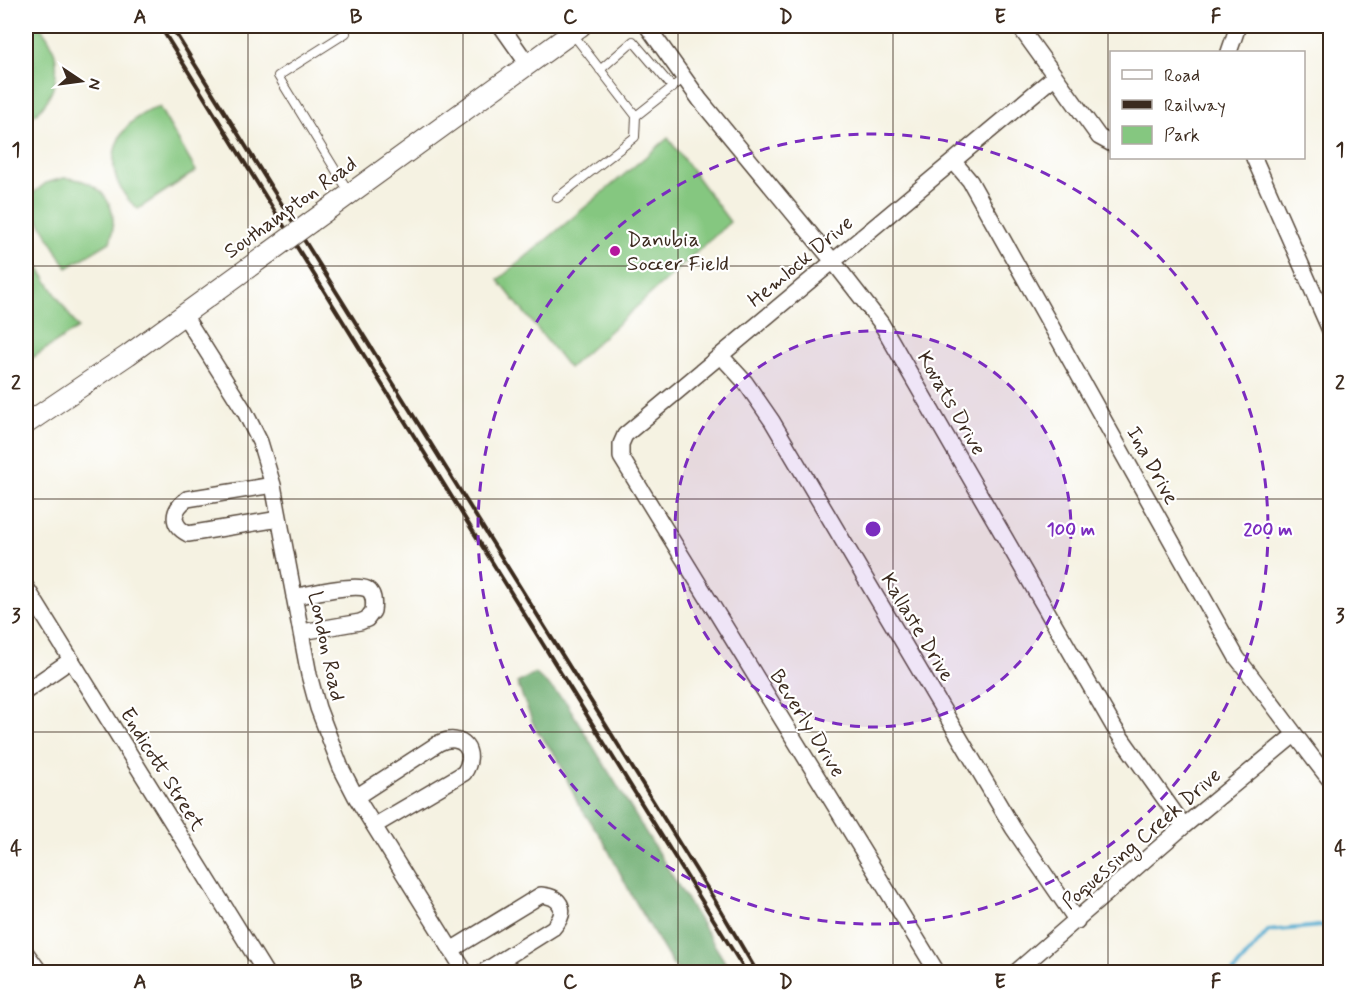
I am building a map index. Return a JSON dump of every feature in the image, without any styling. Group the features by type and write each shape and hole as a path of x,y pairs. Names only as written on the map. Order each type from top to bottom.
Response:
{"street":[{"path":"501,26 527,63"},
{"name":"Kovats Drive","path":"647,26 679,83 700,100 881,323 1115,729 1184,826"},
{"path":"1020,26 1099,137 1110,143"},
{"path":"1229,51 1238,26"},
{"name":"Southampton Road","path":"26,424 184,315 576,29"},
{"name":"Hemlock Drive","path":"644,495 621,457 621,444 625,435 1054,76"},
{"path":"1254,159 1330,330"},
{"name":"Ina Drive","path":"954,162 969,181 1237,658 1330,780"},
{"name":"London Road","path":"184,315 245,412 260,442 273,485 309,675 318,708 341,768 356,797 465,972"},
{"name":"Kallaste Drive","path":"721,356 746,382 772,421 1013,828 1077,921"},
{"path":"273,485 187,499 180,504 174,519 181,531 188,534 279,519"},
{"name":"Beverly Drive","path":"644,495 937,972"},
{"name":"Endicott Street","path":"26,587 265,972"},
{"path":"294,597 355,588 369,591 373,600 372,611 364,621 302,632"},
{"path":"26,691 70,660"},
{"name":"Poquessing Creek Drive","path":"1016,972 1184,826 1294,735"},
{"path":"356,797 445,740 461,741 468,750 469,766 464,773 374,826"},
{"path":"451,950 541,895 550,896 558,901 562,911 560,921 553,928 483,972"},
{"path":"26,953 40,972"}],"lane":[{"path":"557,198 635,137 636,117 600,69 576,29"},
{"path":"346,33 278,75 350,193"},
{"path":"600,69 633,41 679,83 636,117"}],"green space":[{"path":"26,26 39,26 48,38 54,50 56,77 46,101 26,121"},
{"path":"159,107 196,171 138,209 125,196 117,181 114,166 115,151 120,137 129,125 142,114"},
{"name":"Danubia Soccer Field","path":"668,138 730,222 569,368 498,280"},
{"path":"64,178 88,183 98,189 110,206 113,217 110,242 67,268 26,199 46,183"},
{"path":"26,249 78,328 26,362"},
{"path":"535,673 566,702 731,972 680,972 673,965 632,896 603,840 578,804 558,759 535,728 517,683"}],"waterway":[{"path":"1233,972 1268,931 1330,925"}],"railway":[{"path":"160,26 746,972"},
{"path":"171,26 714,899 757,972"}],"place":[{"name":"Danubia Soccer Field","path":"615,251"}]}
